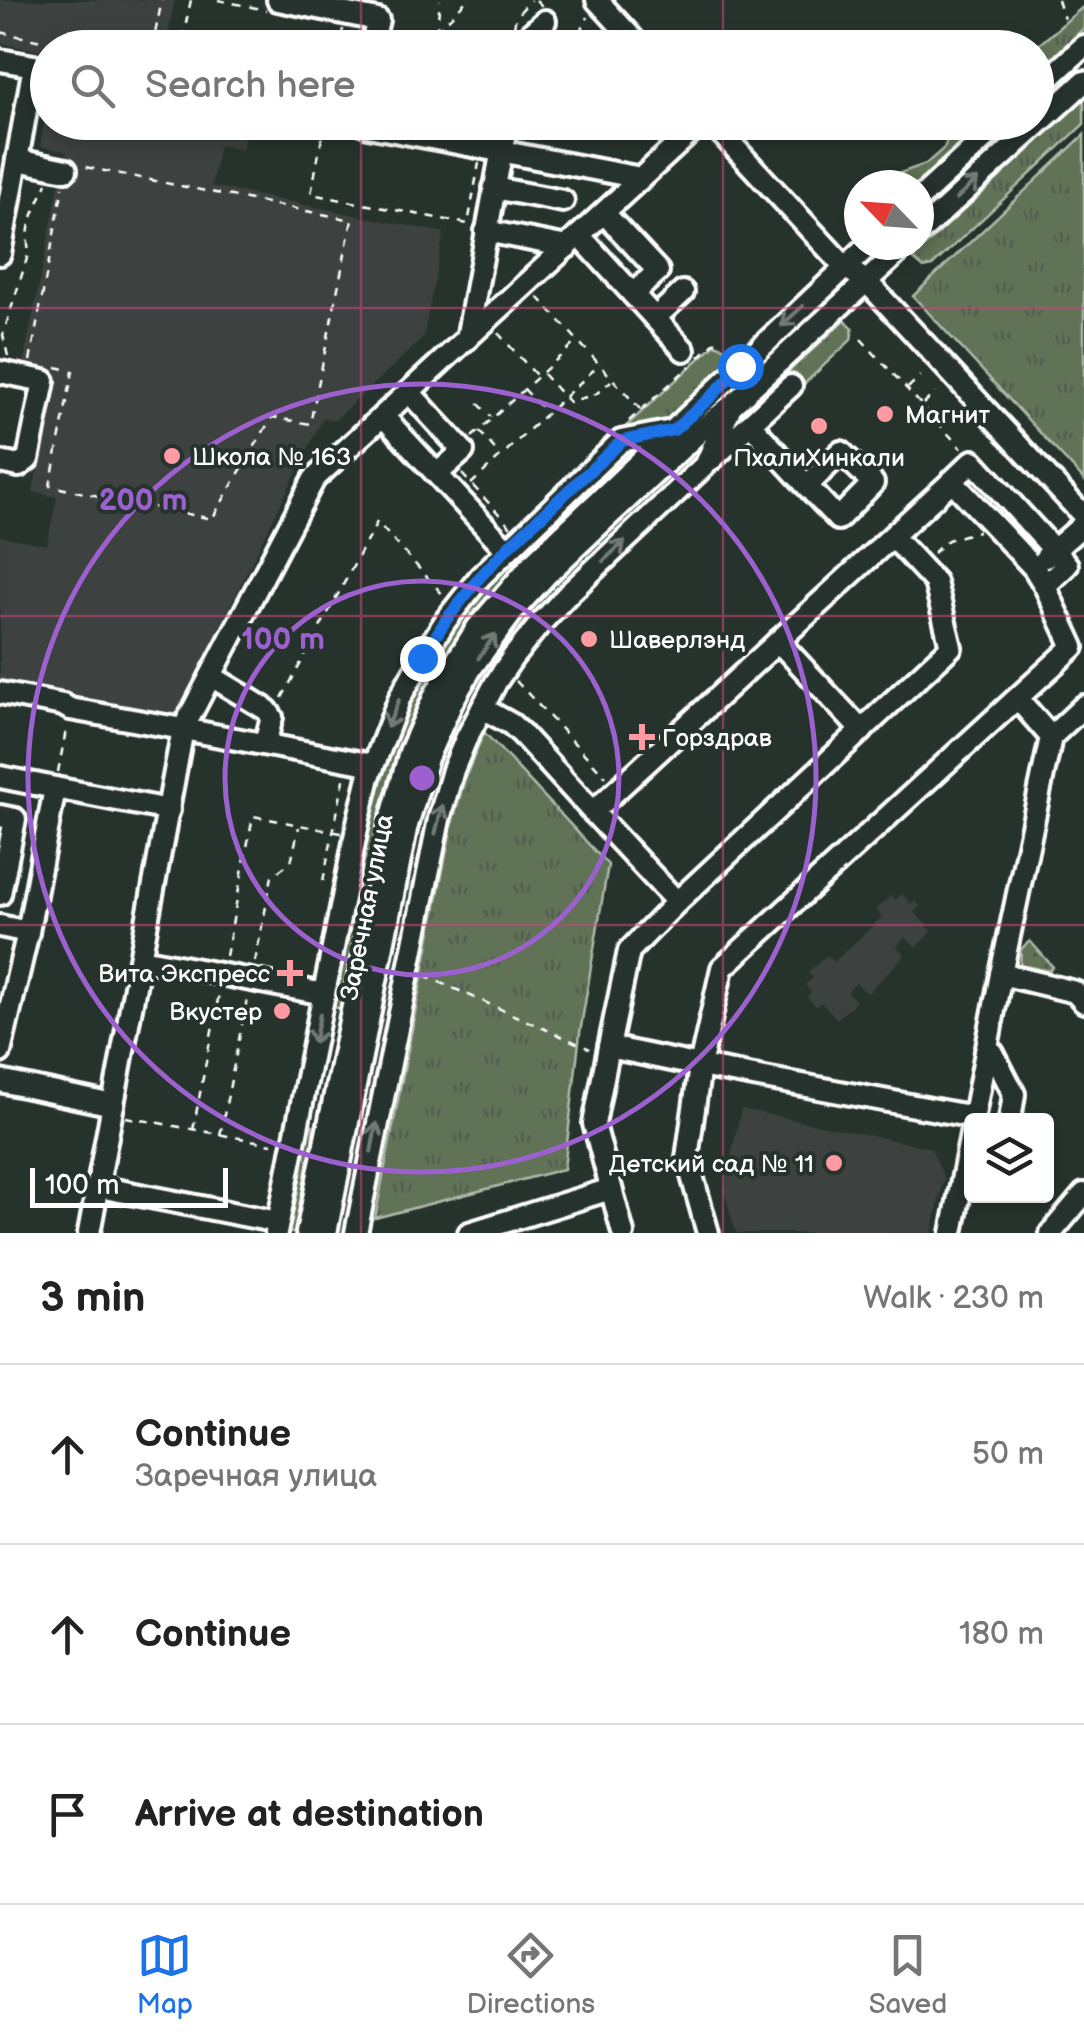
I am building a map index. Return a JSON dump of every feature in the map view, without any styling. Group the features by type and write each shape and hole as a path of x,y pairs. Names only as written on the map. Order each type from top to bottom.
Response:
{"street":[{"path":"278,0 378,20 376,30"},
{"path":"615,0 642,30"},
{"path":"593,8 619,30"},
{"path":"1054,74 1084,46"},
{"path":"0,60 30,65"},
{"path":"0,254 6,184 30,81"},
{"path":"1054,109 1084,82"},
{"path":"461,140 501,152 641,178"},
{"path":"467,338 503,140"},
{"path":"89,1233 183,729 314,479 682,140"},
{"path":"730,140 844,246"},
{"path":"745,140 844,244"},
{"path":"934,185 983,140"},
{"path":"934,219 1021,140"},
{"path":"12,151 58,168"},
{"path":"494,188 563,201"},
{"path":"604,212 658,270 632,294"},
{"path":"486,231 573,241 632,294 684,350"},
{"name":"Заречная улица","path":"307,1233 399,787 422,722 456,659 501,598 533,563 853,260"},
{"path":"857,260 866,282 1084,516"},
{"name":"Заречная улица","path":"326,1233 406,829 427,758 453,700 492,638 546,575 890,260"},
{"path":"655,318 684,292"},
{"path":"0,462 19,466 28,458 44,381 20,372"},
{"path":"356,1233 438,819 453,770 482,708 504,670 568,594 791,386"},
{"path":"408,392 462,451 444,468"},
{"path":"706,464 730,408"},
{"path":"383,416 444,468 510,540"},
{"path":"750,424 807,486"},
{"path":"99,1187 277,1228 359,818 400,698 468,591 510,540 622,441 674,430"},
{"path":"593,812 973,461 1067,566 1045,586"},
{"path":"708,1233 687,1158 700,1066 722,968 1018,699 1079,652 1034,568 952,481"},
{"path":"1034,568 1084,524"},
{"path":"624,1233 594,1124 629,951 950,648 935,582 892,537"},
{"path":"778,641 862,731"},
{"path":"211,676 267,710 272,717 264,744"},
{"path":"0,692 70,709 374,765"},
{"path":"1018,699 1051,736"},
{"path":"975,1113 1051,736 1084,706"},
{"path":"482,708 521,733 677,902"},
{"path":"0,777 170,810"},
{"path":"0,1052 56,788"},
{"path":"0,816 15,819 0,894"},
{"path":"0,926 28,932"},
{"path":"141,959 324,994"},
{"path":"1001,974 1075,992 1084,1002"},
{"path":"609,1047 964,1120"},
{"path":"986,1052 993,1053 1014,1094 1011,1113"},
{"path":"0,1080 113,1105"},
{"path":"952,1233 964,1188"},
{"path":"469,1233 496,1229 611,1189"},
{"path":"1051,1233 1084,1194"}],"path":[{"path":"156,30 162,0"},
{"path":"185,30 191,0"},
{"path":"437,30 440,0"},
{"path":"438,30 467,0"},
{"path":"536,0 545,11"},
{"path":"1058,0 1064,19"},
{"path":"0,32 30,39"},
{"path":"321,140 311,194 468,224 480,159"},
{"path":"73,165 352,220 310,424 272,418 212,519 50,486 73,371 20,372 8,357 4,335 29,252 26,239 32,214 58,168 73,165"},
{"path":"20,372 58,168"},
{"path":"541,300 641,410"},
{"path":"560,322 568,314"},
{"path":"486,321 569,402 596,394 618,369"},
{"path":"861,339 973,461"},
{"path":"470,440 577,340"},
{"path":"471,484 600,364"},
{"path":"906,388 920,376"},
{"path":"524,389 547,413"},
{"path":"922,406 935,393"},
{"path":"478,403 492,418"},
{"path":"479,432 501,456"},
{"path":"525,434 533,442"},
{"path":"444,468 471,484 510,540"},
{"path":"272,717 377,522 451,602"},
{"path":"920,565 948,540 994,526"},
{"path":"512,677 618,790"},
{"path":"56,788 70,709"},
{"path":"324,881 348,760"},
{"path":"193,1130 253,816 348,834"},
{"path":"418,972 591,1049 609,1047"},
{"path":"113,1105 126,1117 272,1144"}],"shaded area":[{"path":"0,0 175,0 169,30 30,30 30,49 0,43"},
{"name":"Школа № 163","path":"41,140 244,140 242,150 219,145 211,186 444,233 423,338 335,420 323,418 176,716 0,681 0,536 47,545 57,497 33,492 56,376 22,369 66,152 40,146"},
{"path":"902,894 911,904 915,901 920,906 914,912 932,931 916,947 905,937 897,946 905,955 867,993 856,983 847,992 856,1001 837,1019 821,1002 816,1006 807,997 811,992 805,985 813,978 808,972 827,955 834,962 882,917 876,910 891,896 895,900"},
{"name":"Детский сад № 11","path":"741,1109 931,1148 944,1178 932,1233 736,1233 724,1190"}],"green space":[{"path":"1084,6 1084,28 1054,56 1054,32"},
{"path":"1084,99 1084,124 932,266 924,268 914,260 934,260 934,238 1040,140 1054,140 1054,127"},
{"path":"1084,135 1084,480 913,296"},
{"path":"947,140 964,140 931,170 909,170 926,164"},
{"path":"845,320 853,328 851,340 800,388 787,375 737,421 736,428 728,427"},
{"path":"715,344 731,356 692,403 664,422 623,429"},
{"path":"645,444 509,574 469,622 441,666 418,711 385,808 342,1009 329,1006 376,779 401,712 458,614 621,450"},
{"path":"484,732 608,865 580,1033 564,1169 375,1218 452,824"},
{"path":"1030,941 1053,967 1049,971 1020,965 1021,949"},
{"path":"306,1124 313,1126 312,1166 298,1233 284,1233"}],"place":[{"name":"Магнит","path":"885,414"},
{"name":"ПхалиХинкали","path":"819,426"},
{"name":"Школа № 163","path":"172,456"},
{"name":"Шаверлэнд","path":"589,639"},
{"name":"Горздрав","path":"642,737"},
{"name":"Вита Экспресс","path":"290,973"},
{"name":"Вкустер","path":"282,1011"},
{"name":"Детский сад № 11","path":"834,1163"}],"route":[{"path":"422,658 480,577 622,441 674,430 740,366"}]}
